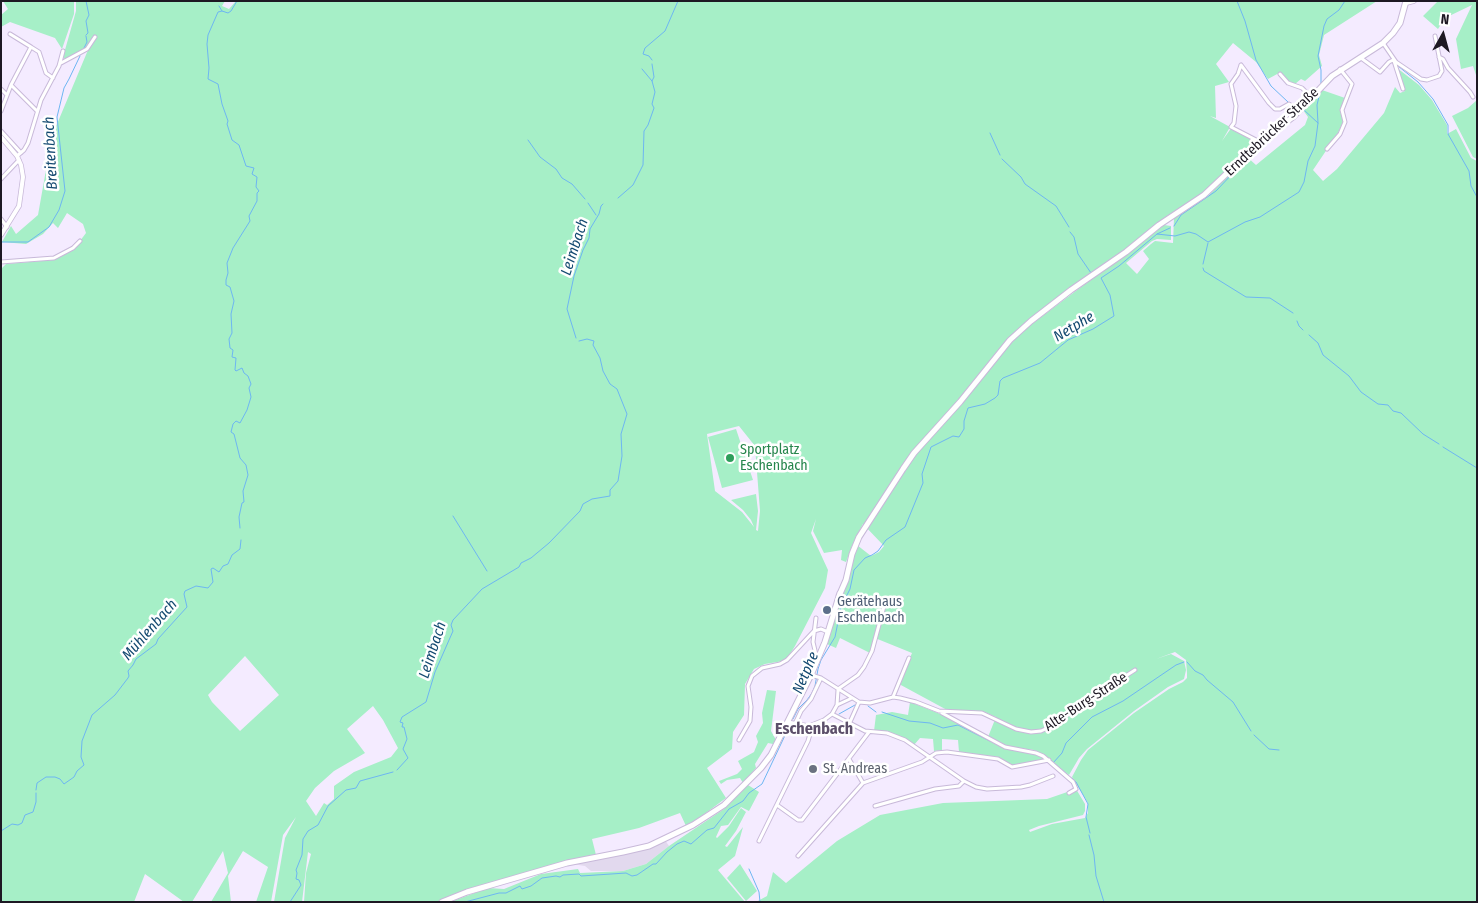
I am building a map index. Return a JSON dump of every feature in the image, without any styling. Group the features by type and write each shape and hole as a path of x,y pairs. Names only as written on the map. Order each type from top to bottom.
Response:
{"main road":[{"name":"Erndtebrücker Straße","path":"442,902 467,892 567,863 649,846 692,825 724,804 761,768 816,676 818,659 846,580 854,547 862,532 914,453 960,402 1010,340 1056,302 1209,191 1260,142 1284,125 1340,69 1383,42 1393,33 1400,23 1406,2"}],"street":[{"path":"1406,2 1414,1"},
{"path":"10,34 38,52 46,73 53,78"},
{"path":"1393,60 1421,79 1427,80 1441,75 1442,68 1435,36"},
{"path":"60,63 87,49 95,37"},
{"path":"1383,42 1393,60 1403,89"},
{"path":"1,111 11,85 31,47"},
{"path":"1,179 28,143 37,111 60,63 62,51"},
{"path":"1359,57 1380,72 1393,60"},
{"path":"1439,57 1444,59 1448,68 1473,97"},
{"path":"1260,142 1231,127 1234,123 1236,106 1231,84 1238,74 1240,65 1269,103 1280,109 1289,104 1298,110"},
{"path":"1327,149 1340,134 1345,122 1342,110 1352,84 1340,69"},
{"path":"1280,74 1288,83 1302,88 1311,97"},
{"path":"11,85 37,111"},
{"path":"1,89 7,95"},
{"path":"1,131 19,156 23,177 17,210 1,235"},
{"path":"1,137 19,156"},
{"path":"1,219 7,226"},
{"path":"1,262 54,258 73,248 80,240"},
{"path":"838,689 858,675 864,667 872,651 884,606"},
{"path":"816,618 813,645 818,659"},
{"path":"739,740 750,721 751,707 748,686 752,676 762,668 780,664 787,660 814,631 821,629 829,632"},
{"path":"795,724 801,711 811,699 816,676 859,702 870,703 893,696 909,658"},
{"name":"Alte-Burg-Straße","path":"893,696 916,702 938,711 982,713 1024,731 1041,731 1056,724 1079,706 1135,670"},
{"path":"788,722 809,726 824,720 832,714 837,705 838,689"},
{"path":"837,705 852,698"},
{"path":"850,722 859,702"},
{"path":"938,711 1005,747 1036,753 1049,760 1073,782 1076,789 1069,793"},
{"path":"832,714 862,730 887,733 905,740 964,781 982,788 1030,785 1053,776"},
{"path":"759,841 808,741 810,734 809,726"},
{"path":"777,805 798,820 802,820 869,732"},
{"path":"798,856 863,783 922,762 936,753 947,752 998,758 1012,767 1049,760"},
{"path":"849,759 863,783"},
{"path":"875,806 935,789 959,786 964,781"}],"shaded area":[{"path":"665,840 669,846 646,864 623,871 591,871 585,866 572,864 626,854 649,848"}],"green space":[{"path":"3,1 74,1 74,14 62,49 55,38 10,22 1,27 1,15 8,9"},
{"path":"76,1 225,1 222,6 229,9 236,1 1377,1 1324,35 1319,55 1322,66 1305,81 1301,79 1295,84 1279,73 1268,79 1256,62 1233,43 1216,64 1229,82 1215,86 1216,118 1210,116 1230,127 1222,141 1232,127 1257,142 1198,197 1167,216 1003,345 969,388 1017,335 1164,225 1171,226 1171,240 1157,239 1152,241 1126,263 1137,274 1149,259 1143,251 1151,244 1155,241 1173,243 1174,218 1208,196 1247,157 1256,165 1305,125 1308,117 1303,110 1322,90 1345,98 1340,110 1343,122 1338,133 1313,170 1323,181 1337,169 1384,113 1395,87 1400,93 1405,91 1397,68 1419,85 1432,100 1447,125 1447,134 1456,129 1471,158 1477,161 1477,902 756,902 767,896 773,872 786,883 837,841 880,815 943,803 1047,799 1076,789 1085,804 1083,815 1029,830 1030,832 1052,824 1085,818 1088,813 1088,803 1072,777 1088,750 1134,713 1187,678 1186,660 1175,652 1156,659 1171,654 1184,661 1186,670 1184,679 1168,687 1134,711 1087,749 1069,775 1034,750 1004,746 988,737 996,717 982,711 947,710 899,684 912,653 875,638 870,653 840,638 836,648 827,644 857,545 871,556 879,552 884,546 863,524 846,562 841,560 842,550 824,553 813,531 816,519 811,533 828,570 825,588 787,659 765,664 754,669 745,684 744,715 733,732 732,749 707,768 726,798 691,824 686,826 680,813 639,828 592,839 596,855 458,893 439,902 304,902 306,873 311,854 308,852 302,902 274,902 285,838 296,817 283,835 271,902 256,902 268,867 243,851 228,876 231,902 211,902 228,873 223,851 192,902 184,902 145,874 134,902 1,902 1,269 6,264 53,260 74,249 86,233 83,224 67,213 58,228 53,223 43,234 26,244 2,242 11,226 16,234 38,215 52,136 88,50 65,59 63,57 76,11","holes":["739,426 755,446 760,511 758,531 756,530 758,511 756,494 731,500 743,510 754,527 742,512 715,491 707,434","245,656 279,695 240,731 212,702 208,695","373,706 398,748 391,757 354,772 334,786 334,799 327,805 324,803 316,816 306,801 315,788 334,771 365,753 347,729"]},
{"path":"1438,1 1477,1 1477,78 1473,66 1461,69 1456,39 1472,5 1445,18 1438,29 1423,16"},
{"path":"1477,100 1477,159 1473,157 1452,116 1468,108"},
{"name":"Sportplatz Eschenbach","path":"736,429 753,480 722,488 708,437"},
{"path":"767,690 776,691 771,731 776,740 773,744 768,743 755,764 756,768 743,783 740,778 727,780 721,784 719,781 737,774 742,769 738,761 754,752 758,742 756,736 763,723 762,713"},
{"path":"910,702 938,713 1005,748 1036,754 1047,760 1012,766 998,757 959,752 958,740 942,739 942,750 934,751 933,739 920,738 914,745 906,739 874,731 876,715 892,712 908,715"},
{"path":"748,785 759,792 749,811 741,807 728,825 721,826 716,837 729,826 741,808 746,812 725,846 727,847 743,827 735,856 718,870 745,902 450,902 488,888 504,889 541,874 578,869 580,873 623,871 646,864 724,809"},
{"path":"740,864 757,891 746,901 727,878"}],"waterway":[{"name":"Breitenbach","path":"86,1 89,15 86,21 88,33 86,35"},
{"name":"Mühlenbach","path":"237,1 228,13 218,12 208,35 207,44 208,79 218,84 232,140 239,145 246,166 254,168 252,174 257,177 256,187 259,191 257,193 257,201 249,216 250,221 233,248 227,263 228,273 226,280 226,285 230,287 234,301 231,314 232,333 229,339 230,348 233,350 232,357 236,358 235,370 242,368 251,384 249,388 251,397 247,410 240,423 236,421 233,424 231,432 234,434 240,458 246,465 248,475 243,491 244,502 242,503 239,517 240,528"},
{"name":"Leimbach","path":"652,60 649,56 643,54 645,48 665,31 678,1"},
{"path":"1237,1 1256,60 1271,86 1288,102"},
{"name":"Netphe","path":"1321,83 1318,56 1324,26 1327,19 1339,10 1345,1"},
{"name":"Mühlenbach","path":"219,6 222,11"},
{"name":"Breitenbach","path":"84,48 87,42 86,36"},
{"name":"Breitenbach","path":"1,242 28,242 49,227 59,210 65,191 57,117 64,88 80,56"},
{"name":"Leimbach","path":"618,198 633,185 643,165 644,131 654,108 652,104 655,92 652,81 654,77 652,64"},
{"path":"1398,66 1418,82 1433,99 1448,125 1448,134 1469,171 1471,186 1477,197"},
{"path":"642,69 652,81"},
{"name":"Netphe","path":"793,719 815,686 821,660 835,637 841,607 850,589 854,570 865,558 878,551 886,540 905,527 923,483 922,474 931,447 953,436 959,437 964,429 968,408 985,404 995,398 998,395 1000,381 1003,378 1040,363 1068,340 1093,329 1114,316 1110,295 1101,278 1119,266 1157,234 1175,236 1189,232 1208,242 1245,222 1260,217 1299,192 1304,182 1308,161 1315,146 1318,123 1317,105 1320,92"},
{"path":"1304,110 1318,123"},
{"path":"990,133 1000,155"},
{"path":"528,140 540,157 556,169 562,178 572,184 585,199"},
{"path":"1263,146 1268,140"},
{"path":"1174,226 1181,215 1216,191 1252,153"},
{"path":"1002,159 1021,177 1025,184 1056,206 1069,227"},
{"path":"588,203 596,215"},
{"name":"Leimbach","path":"576,338 567,309 574,276 589,238 590,229 603,204"},
{"name":"Netphe","path":"1157,234 1170,228"},
{"path":"1070,232 1074,237 1078,254 1091,273"},
{"path":"1203,264 1208,243"},
{"path":"1203,268 1204,271 1246,297 1270,298 1293,313"},
{"path":"1297,321 1303,330"},
{"path":"1309,335 1318,343 1323,355 1349,376 1361,392 1378,404 1388,405 1393,411 1401,413 1423,434 1439,444"},
{"name":"Leimbach","path":"397,770 408,758 403,749 407,739 404,727 402,727 403,723 400,722 402,717 426,702 435,672 453,631 451,625 453,620 482,589 519,567 521,563 531,558 549,543 580,511 583,504 592,499 610,496 610,490 618,481 622,456 621,434 627,414 617,389 610,384 603,371 600,358 593,345 594,341 587,339 579,341"},
{"path":"1443,447 1477,468"},
{"path":"453,516 487,571"},
{"name":"Mühlenbach","path":"36,790 37,783 46,777 55,777 64,784 74,777 77,771 84,765 81,757 82,741 92,715 115,695 128,678 128,671 136,659 156,644 158,639 187,607 185,591 196,586 208,588 213,582 211,569 213,568 219,572 223,566 228,564 232,555 240,549 241,540"},
{"path":"1053,763 1062,753 1066,743 1092,717 1123,701 1176,665 1184,662"},
{"path":"1187,662 1195,671 1203,675 1233,702 1251,731"},
{"path":"839,714 855,705"},
{"path":"868,706 876,712"},
{"path":"882,712 909,721 930,723 943,728 958,725 990,741"},
{"name":"Netphe","path":"465,902 499,893 506,893 520,886 522,889 531,886 542,878 579,874 581,876 626,873 632,876 637,875 653,864 656,864 677,844 684,841 691,844 707,830 714,828 729,809 743,801 749,793 762,784 789,727"},
{"path":"1254,735 1269,749 1279,750"},
{"path":"1049,759 1068,775"},
{"name":"Leimbach","path":"290,902 301,885 299,880 296,879 296,870 302,855 303,839 308,831 318,825 328,806 346,790 356,788 360,781 393,772"},
{"path":"1072,778 1088,804 1086,817 1090,833"},
{"name":"Mühlenbach","path":"1,831 12,824 18,825 22,823 25,815 33,812 36,793"},
{"path":"1089,835 1094,855 1096,876 1104,902"},
{"path":"749,869 759,892 760,902"}],"place":[{"name":"Sportplatz Eschenbach","path":"730,458"},
{"name":"Gerätehaus Eschenbach","path":"827,610"},
{"name":"St. Andreas","path":"813,769"}],"district":[{"name":"Eschenbach","path":"814,730"}]}
